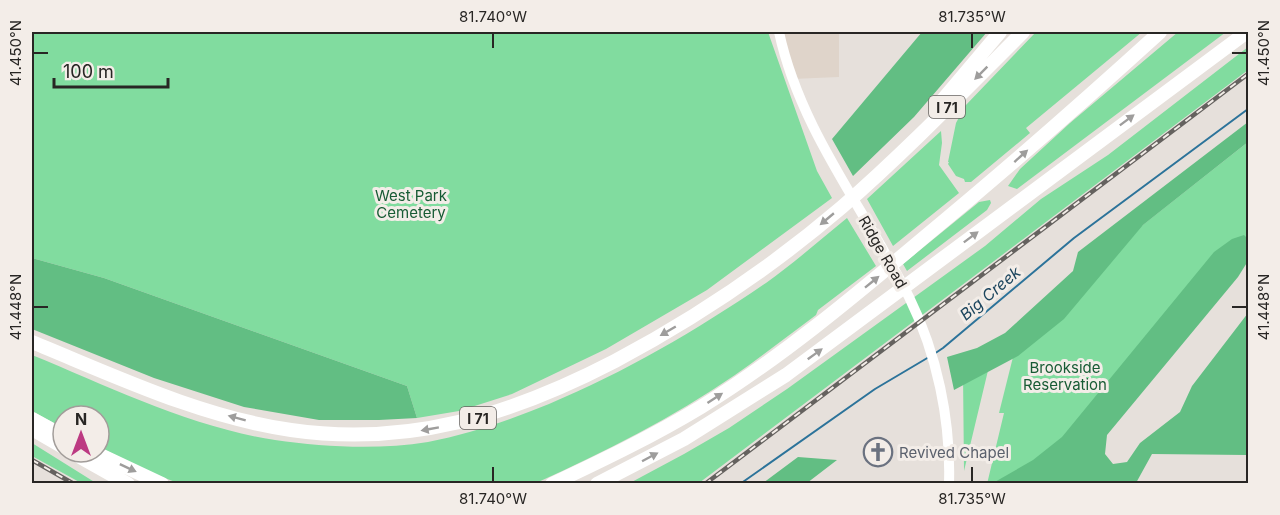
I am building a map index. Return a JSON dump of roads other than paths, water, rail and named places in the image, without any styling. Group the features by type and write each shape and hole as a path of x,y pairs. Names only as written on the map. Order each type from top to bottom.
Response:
{"highway":[{"path":"871,181 933,113 1000,32"},
{"name":"I 71","path":"32,342 187,403 264,425 315,432 368,435 422,430 472,420 532,400 593,372 692,317 730,292 806,236 871,181 1023,32"},
{"path":"552,483 614,455 692,412 793,344 1005,170 1160,32"},
{"path":"597,483 684,439 786,375 1246,32"},
{"path":"32,419 51,429"},
{"path":"32,429 51,440"},
{"path":"111,460 162,483"},
{"path":"93,464 128,483"}],"main road":[{"name":"Ridge Road","path":"778,32 801,104 909,298 923,331 940,393 949,441 949,483"}],"waterway":[{"name":"Big Creek","path":"934,354 1074,238 1248,109"},
{"name":"Big Creek","path":"740,484 875,389 929,357"}],"railway":[{"path":"705,484 1248,74"},
{"path":"32,460 74,484"}],"place":[{"name":"Revived Chapel","path":"878,452"}],"park label":[{"name":"West Park Cemetery","path":"411,204"},
{"name":"Brookside Reservation","path":"1065,376"}]}
